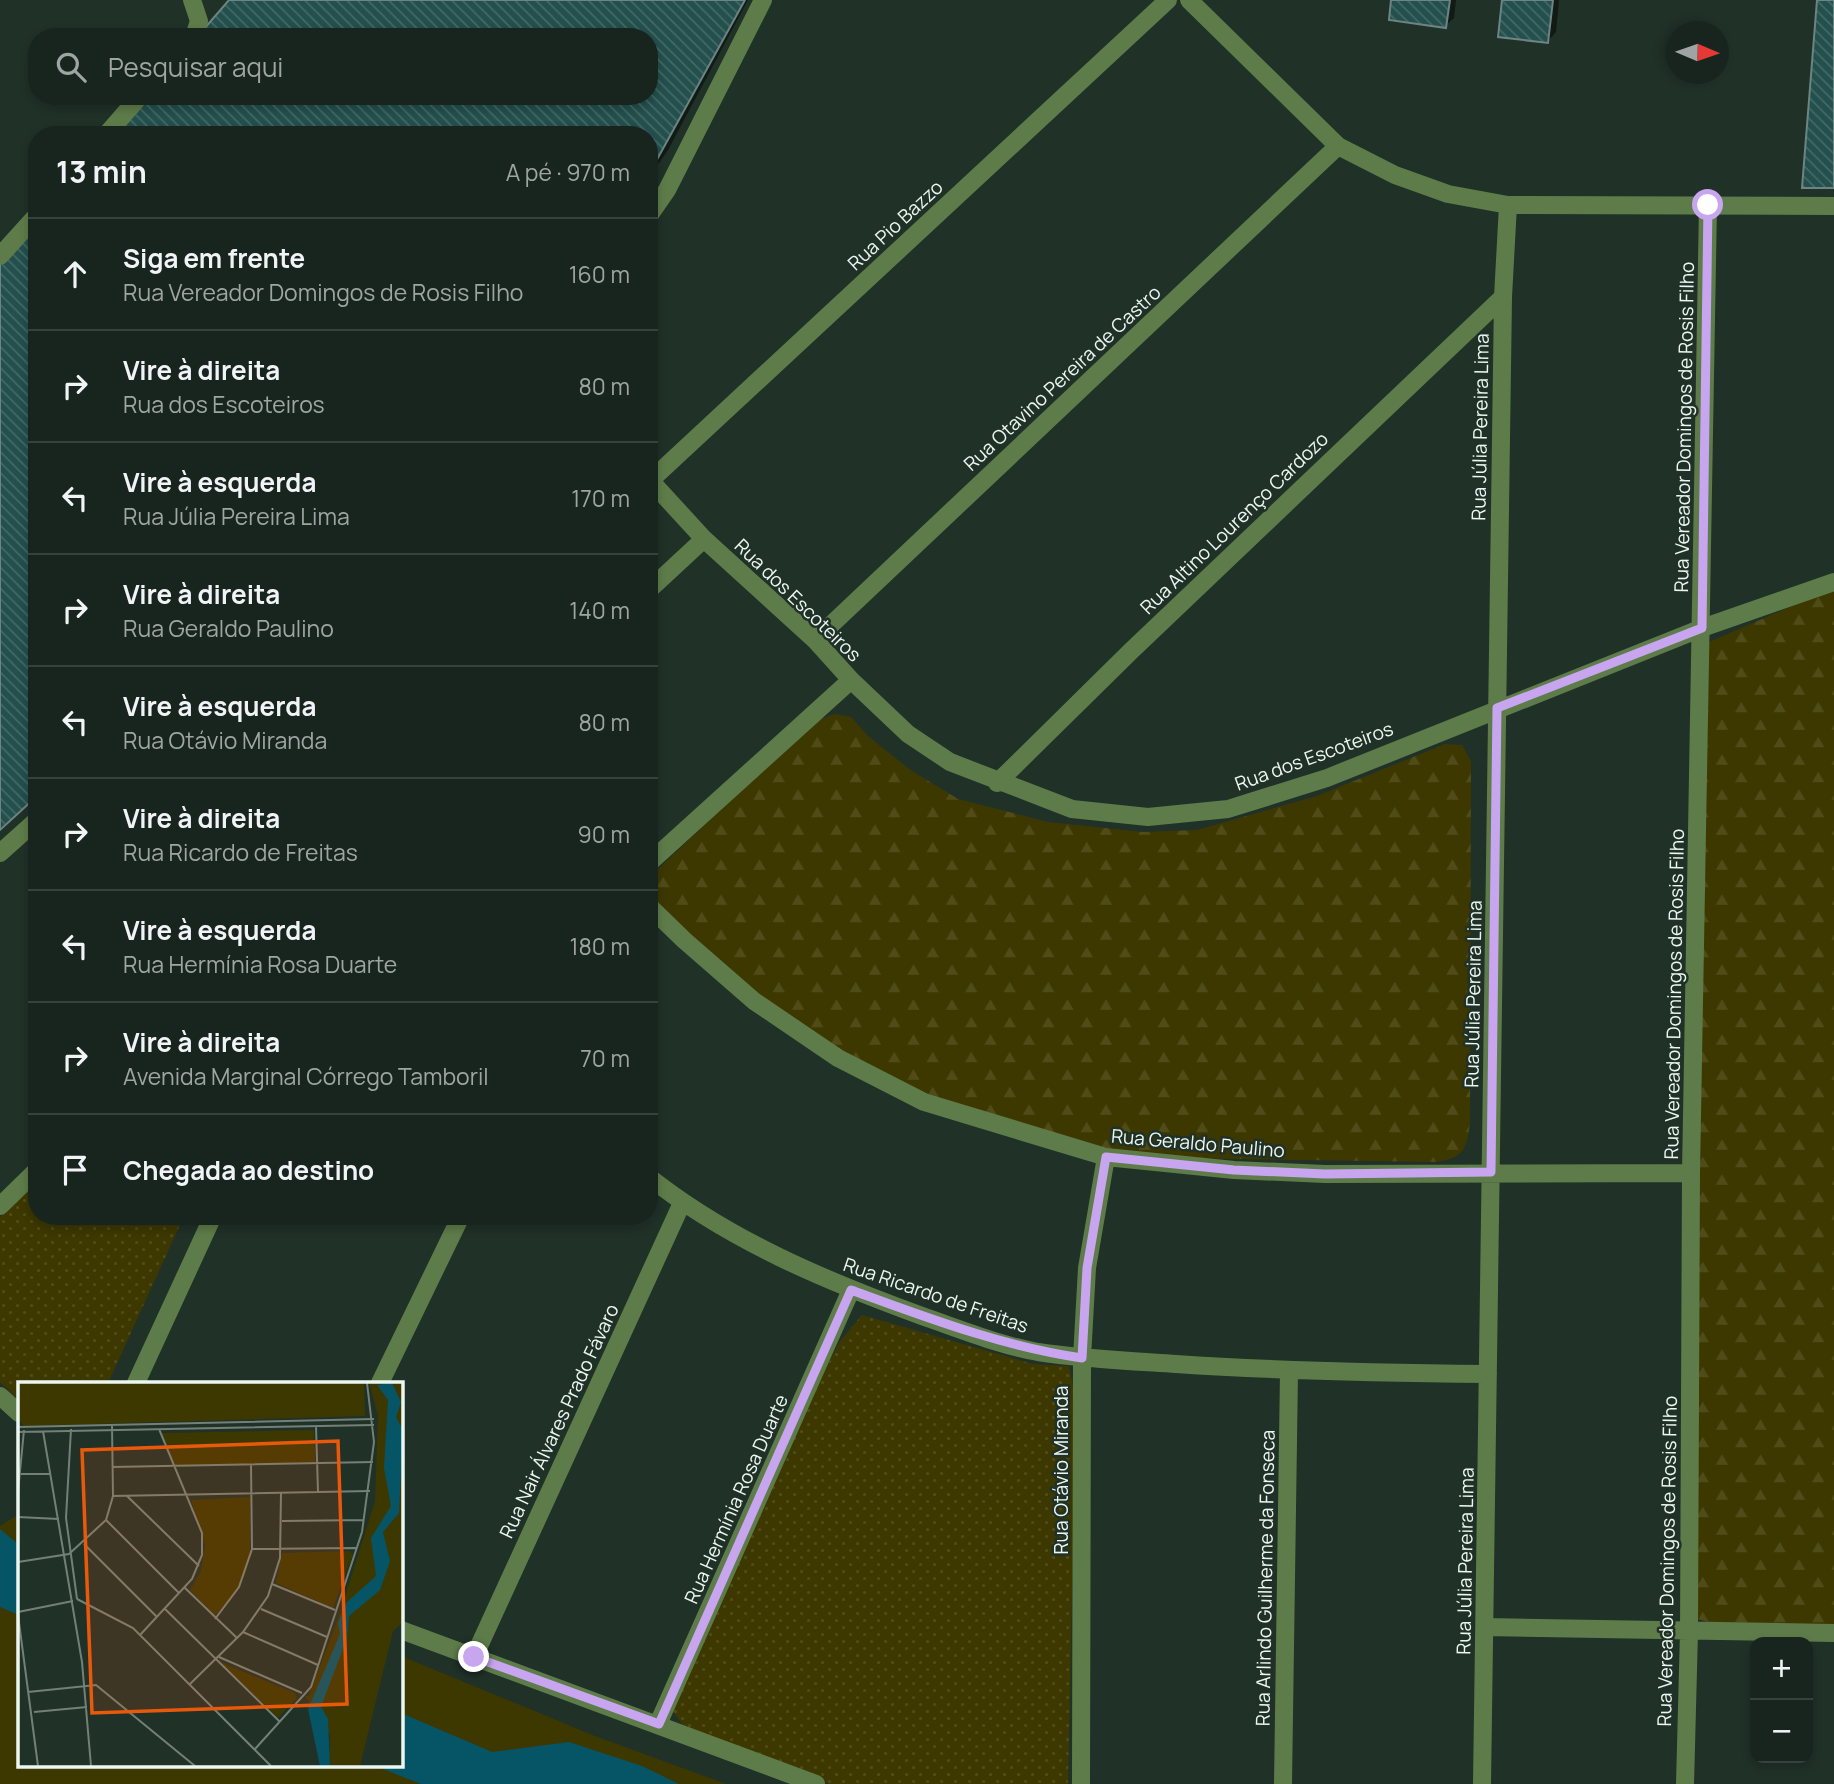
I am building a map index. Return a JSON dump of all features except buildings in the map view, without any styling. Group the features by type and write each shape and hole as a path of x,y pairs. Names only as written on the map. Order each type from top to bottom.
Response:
{"street":[{"path":"192,0 199,21 197,28"},
{"path":"658,203 763,0"},
{"name":"Rua Pio Bazzo","path":"658,473 1168,0"},
{"path":"1189,0 1338,146 1395,175 1448,194 1508,205 1834,206"},
{"path":"114,126 132,105"},
{"name":"Rua Otavino Pereira de Castro","path":"815,640 1338,146"},
{"name":"Rua Júlia Pereira Lima","path":"1482,1784 1503,297 1508,205"},
{"name":"Rua Vereador Domingos de Rosis Filho","path":"1685,1784 1689,1632 1691,1173 1708,205"},
{"path":"0,256 28,225"},
{"name":"Rua Altino Lourenço Cardozo","path":"997,783 1131,650 1503,297"},
{"name":"Rua dos Escoteiros","path":"658,489 704,538 815,640 851,680 908,734 950,762 997,783 1072,809 1148,817 1228,809 1327,778 1702,628 1834,582"},
{"path":"658,581 704,538"},
{"path":"658,855 851,680"},
{"path":"0,853 28,828"},
{"name":"Rua Geraldo Paulino","path":"658,914 754,1001 838,1058 924,1102 1106,1157 1234,1170 1325,1174 1691,1173"},
{"name":"Rua Otávio Miranda","path":"1082,1784 1082,1358 1087,1268 1106,1157"},
{"path":"0,1206 28,1179"},
{"name":"Rua Ricardo de Freitas","path":"658,1184 682,1203 771,1254 851,1290 976,1335 1035,1351 1082,1358 1289,1372 1488,1374"},
{"name":"Rua Nair Álvares Prado Fávaro","path":"474,1657 682,1203"},
{"path":"136,1382 209,1225"},
{"path":"380,1382 457,1225"},
{"name":"Rua Hermínia Rosa Duarte","path":"659,1724 851,1290"},
{"name":"Rua Arlindo Guilherme da Fonseca","path":"1283,1784 1289,1372"},
{"path":"0,1396 18,1412"},
{"path":"1486,1627 1834,1633"},
{"path":"402,1630 816,1784"}],"green space":[{"path":"1834,588 1834,1627 1712,1623 1694,1618 1700,646"},
{"path":"834,714 851,717 868,736 909,769 958,799 1048,822 1143,832 1197,830 1317,796 1445,744 1462,745 1471,762 1470,1122 1462,1151 1444,1161 1434,1162 1184,1158 1105,1149 924,1099 755,1001 658,909 658,870 816,721"},
{"path":"28,1191 28,1225 180,1225 108,1382 18,1382 18,1399 0,1382 0,1217"},
{"path":"862,1315 1033,1364 1069,1366 1076,1403 1068,1784 829,1784 695,1734 683,1725 671,1709 800,1417 840,1341"},
{"path":"18,1515 18,1766 402,1766 402,1656 595,1736 726,1784 0,1784 0,1526"}],"water":[{"path":"0,1529 18,1544 18,1615 0,1607"},
{"path":"402,1713 492,1752 569,1742 642,1766 679,1784 421,1784 376,1766 402,1766"}],"route":[{"path":"474,1657 659,1724 851,1290 976,1335 1035,1351 1082,1358 1087,1268 1106,1157 1234,1170 1325,1174 1491,1172 1497,708 1702,628 1708,205"}]}
